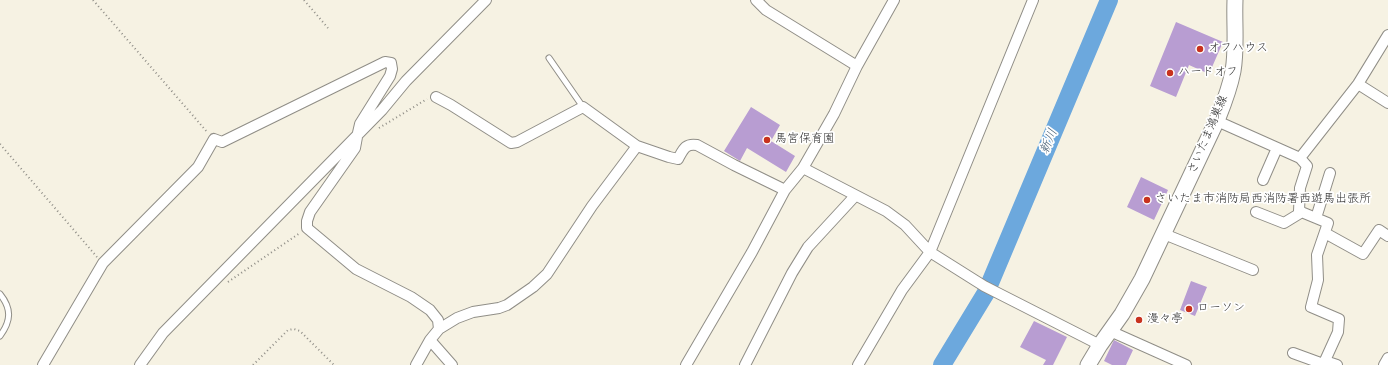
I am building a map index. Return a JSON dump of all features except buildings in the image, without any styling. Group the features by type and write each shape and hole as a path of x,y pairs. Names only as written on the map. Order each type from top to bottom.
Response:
{"main road":[{"name":"さいたま鴻巣線","path":"1088,365 1142,279 1217,121 1233,71 1235,0"}],"street":[{"path":"140,365 163,333 357,136 382,110 395,92 486,0"},
{"path":"756,0 766,10 858,66"},
{"path":"686,365 752,252 786,190 803,168 834,114 894,0"},
{"path":"858,365 902,290 930,252 1032,0"},
{"path":"1300,158 1358,84 1388,35"},
{"path":"43,365 103,263 198,167 214,140 222,142 385,62 391,63 392,69 390,76 360,124 355,148 310,212 307,221 308,228 356,269 411,297 430,310 438,320 439,329"},
{"path":"1358,84 1388,103"},
{"path":"436,97 511,143 516,142 583,107 636,146 678,159 685,147 690,144 697,145 786,190"},
{"path":"1217,121 1300,158 1306,166 1300,188 1299,211 1328,223 1318,255 1318,280 1311,307 1339,319 1338,332 1324,363"},
{"path":"416,365 430,340 439,329 450,321 473,312 499,308 507,305 533,287 547,274 592,206 636,146"},
{"path":"1263,180 1277,148"},
{"path":"803,168 886,211 905,225 930,252 984,286 1100,345"},
{"path":"1316,218 1330,173"},
{"path":"745,365 792,273 808,247 855,196"},
{"path":"1256,212 1284,223 1302,212"},
{"path":"1325,233 1363,254 1379,230 1388,236"},
{"path":"1164,234 1253,270"},
{"path":"1110,331 1186,365"},
{"path":"430,340 452,365"},
{"path":"1293,353 1324,363 1337,365"},
{"path":"1384,365 1388,358"}],"lane":[{"path":"549,58 583,107"},
{"path":"0,294 3,297 9,313 8,325 0,336"}],"path":[{"path":"93,0 214,140"},
{"path":"304,0 328,28"},
{"path":"377,129 428,99 436,97"},
{"path":"0,144 98,259"},
{"path":"227,283 308,228"},
{"path":"254,365 288,330 294,329 300,330 334,365"}],"waterway":[{"name":"新川","path":"990,283 1109,0"},
{"name":"新川","path":"942,365 987,291"}],"place":[{"name":"オフハウス","path":"1200,49"},
{"name":"ハードオフ","path":"1170,73"},
{"name":"馬宮保育園","path":"767,140"},
{"name":"さいたま市消防局西消防署西遊馬出張所","path":"1147,200"},
{"name":"ローソン","path":"1189,309"},
{"name":"漫々亭","path":"1139,320"}]}
